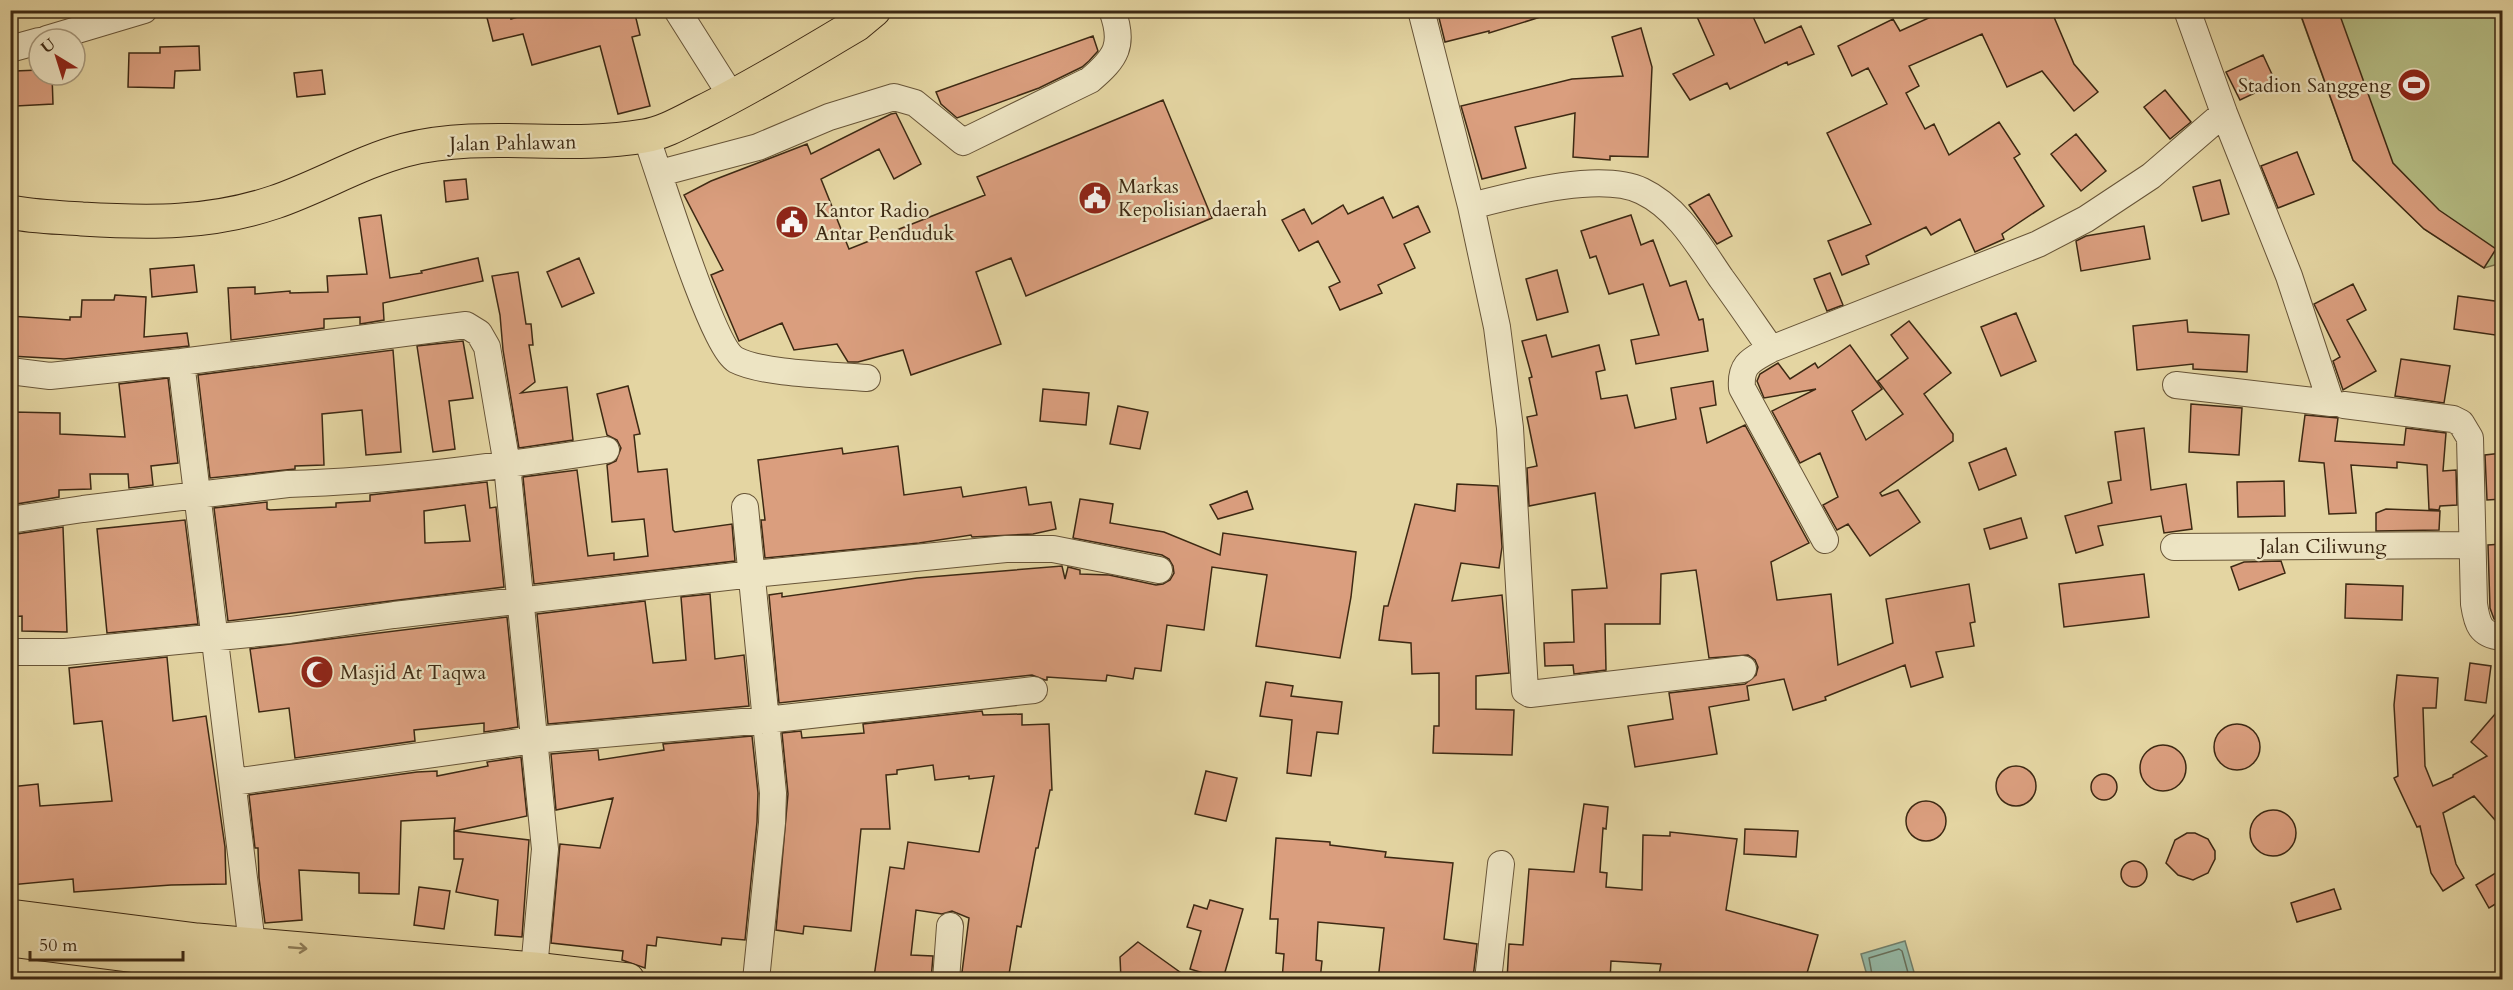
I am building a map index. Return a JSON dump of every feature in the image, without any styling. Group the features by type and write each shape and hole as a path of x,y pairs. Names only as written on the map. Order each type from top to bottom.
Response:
{"main road":[{"name":"Jalan Pahlawan","path":"10,212 104,220 180,222 247,211 405,150 454,141 497,139 582,141 646,136 732,98 865,18 892,10"},
{"path":"10,916 198,940 534,969 628,980"},
{"path":"10,940 199,971 253,971 369,980"}],"street":[{"path":"87,27 144,10"},
{"path":"677,10 732,98"},
{"path":"660,173 758,147 829,117 894,97 915,103 963,142 1090,80 1105,68 1115,55 1119,39 1112,10"},
{"path":"1420,10 1471,206 1497,327 1510,428 1525,691 1530,694 1743,669"},
{"path":"2176,385 2331,403 2289,276 2224,113 2187,10"},
{"path":"10,49 27,44"},
{"path":"1825,540 1742,388 1745,366 1771,349 2038,244 2086,219 2151,176 2224,113"},
{"path":"646,136 702,297 722,345 734,359 757,368 867,378"},
{"path":"1471,206 1556,188 1599,184 1642,191 1685,226 1771,349"},
{"path":"10,371 50,376 181,363 466,325 479,333 487,347 507,465 534,740 545,868 534,969"},
{"path":"181,363 252,944"},
{"path":"2344,405 2453,419 2461,423 2470,438 2474,604 2477,623 2487,634 2502,637"},
{"path":"10,520 288,484 321,483 507,465 606,450"},
{"path":"746,507 773,793 756,980"},
{"name":"Jalan Ciliwung","path":"2174,547 2472,545"},
{"path":"10,652 65,652 290,630 753,574 1033,547 1160,570"},
{"path":"233,783 534,740 766,720 1034,690"},
{"path":"1488,980 1501,864"},
{"path":"946,980 950,926"}],"green space":[{"name":"Stadion Sanggeng","path":"2299,11 2502,11 2502,263 2484,268 2424,229 2353,160"}],"water":[{"path":"1905,941 1916,979 1868,979 1861,954"}],"building":[{"path":"485,10 509,10 511,19 541,10 634,10 640,35 632,37 650,106 618,114 600,46 532,65 523,34 493,41"},
{"path":"1437,10 1549,10 1550,14 1489,33 1489,31 1445,42"},
{"path":"1694,10 1750,10 1765,43 1801,26 1814,54 1788,65 1787,62 1730,89 1727,83 1690,100 1673,74 1714,55"},
{"path":"1946,10 2051,10 2074,64 2098,92 2074,111 2042,71 2007,87 1982,34 1909,66 1919,86 1906,93 1925,129 1934,124 1949,155 1999,122 2020,154 2014,158 2044,206 2002,234 2004,239 1975,252 1960,219 1931,235 1926,227 1866,256 1869,264 1842,275 1828,241 1871,224 1827,133 1887,104 1868,68 1852,76 1838,46 1893,19 1900,31"},
{"path":"2299,10 2338,10 2393,163 2439,210 2496,249 2484,268 2424,229 2353,160"},
{"path":"1641,28 1652,67 1648,157 1610,156 1610,160 1573,157 1575,113 1515,127 1526,168 1482,179 1461,106 1572,79 1623,76 1612,37"},
{"path":"1093,36 1098,51 1082,67 1039,88 957,118 941,104 936,92"},
{"path":"199,46 200,70 175,71 174,88 128,87 129,53 160,53 160,47"},
{"path":"2263,55 2276,83 2240,100 2226,72"},
{"path":"27,70 27,87 52,87 53,104 16,106 15,71"},
{"path":"322,70 325,94 297,97 294,73"},
{"path":"2165,90 2191,122 2170,139 2144,107"},
{"path":"1163,100 1212,218 1026,296 1011,258 976,272 1001,344 911,375 903,350 858,362 848,362 837,344 794,350 782,323 739,341 711,275 723,270 684,195 711,181 807,144 811,154 896,113 921,164 894,179 879,149 821,179 849,249 985,195 977,177"},
{"path":"2076,134 2106,171 2081,191 2051,154"},
{"path":"2297,152 2314,194 2278,208 2261,166"},
{"path":"466,179 468,199 446,202 444,181"},
{"path":"2220,180 2229,214 2202,221 2193,187"},
{"path":"1709,194 1732,236 1717,244 1689,205"},
{"path":"1383,197 1393,218 1418,206 1430,232 1404,244 1415,268 1378,285 1382,293 1340,310 1329,287 1340,282 1318,241 1299,251 1282,220 1304,209 1312,224 1343,205 1348,214"},
{"path":"381,215 390,278 422,273 421,271 478,258 483,281 383,303 384,320 360,324 360,317 324,319 324,328 231,340 228,288 255,287 255,294 290,291 290,293 328,292 327,276 367,274 359,218"},
{"path":"1631,215 1641,245 1653,240 1670,286 1686,281 1699,320 1703,319 1708,351 1636,364 1631,340 1659,335 1643,284 1609,294 1596,256 1590,258 1581,231"},
{"path":"2144,226 2150,259 2081,271 2076,241 2086,236"},
{"path":"579,258 594,293 562,307 547,272"},
{"path":"194,265 197,292 152,297 150,269"},
{"path":"1557,270 1568,312 1537,320 1526,279"},
{"path":"518,272 526,324 531,324 533,345 529,345 535,382 521,393 567,387 573,440 519,448 503,350 500,315 492,276"},
{"path":"1830,273 1843,305 1827,311 1814,279"},
{"path":"2353,284 2366,310 2347,320 2376,371 2343,390 2333,361 2340,357 2314,304"},
{"path":"115,295 146,297 144,337 187,333 189,346 64,359 10,356 10,316 70,320 70,317 81,317 82,300 114,300"},
{"path":"2458,296 2502,302 2502,336 2454,329"},
{"path":"2016,313 2036,361 2001,376 1981,327"},
{"path":"2187,320 2188,332 2249,335 2247,372 2193,369 2193,364 2137,370 2133,326"},
{"path":"1909,321 1951,373 1924,394 1953,434 1953,441 1880,493 1882,496 1898,490 1920,522 1870,556 1848,524 1837,530 1823,505 1838,497 1820,453 1800,463 1772,411 1816,389 1764,398 1757,381 1760,374 1778,363 1790,379 1815,363 1818,368 1850,345 1882,389 1852,411 1866,440 1903,414 1878,381 1908,358 1891,335"},
{"path":"1546,335 1552,357 1599,345 1605,370 1596,372 1601,399 1627,395 1635,428 1676,419 1671,388 1713,381 1716,405 1700,408 1707,443 1745,425 1809,543 1771,562 1777,600 1831,594 1838,665 1893,643 1886,599 1969,584 1975,622 1970,623 1974,646 1936,652 1943,677 1911,687 1905,665 1825,697 1826,700 1793,710 1784,679 1747,686 1749,700 1709,707 1717,754 1635,767 1628,726 1673,719 1669,693 1745,684 1756,675 1758,667 1755,660 1748,655 1709,658 1696,570 1661,574 1660,624 1605,624 1606,670 1574,674 1573,665 1545,666 1544,643 1574,642 1572,590 1607,588 1595,493 1529,506 1527,468 1537,466 1527,417 1537,415 1529,378 1532,377 1522,341"},
{"path":"463,341 473,398 449,401 455,449 433,452 417,346"},
{"path":"393,350 401,452 366,455 362,410 322,414 324,465 295,466 295,469 210,478 198,375"},
{"path":"2401,359 2450,366 2444,403 2395,396"},
{"path":"168,378 178,463 151,466 153,485 129,488 128,474 90,474 91,489 59,490 59,497 10,505 13,412 60,413 60,434 125,437 119,384"},
{"path":"628,386 640,434 634,435 638,472 667,469 673,530 675,532 732,524 735,561 534,584 523,477 577,470 588,556 614,553 614,560 648,556 644,519 612,522 607,465 616,461 621,448 617,440 607,435 597,394"},
{"path":"1043,389 1089,393 1086,425 1040,421"},
{"path":"2191,404 2242,408 2239,455 2189,452"},
{"path":"1118,406 1148,412 1140,449 1110,444"},
{"path":"2305,415 2338,418 2335,441 2404,445 2406,428 2446,433 2443,471 2456,470 2457,505 2440,506 2439,510 2429,509 2427,465 2397,462 2397,468 2351,465 2356,513 2329,514 2324,463 2299,461"},
{"path":"2144,428 2151,490 2186,484 2192,529 2164,533 2161,516 2098,526 2103,545 2076,553 2065,516 2112,503 2108,482 2121,480 2115,432"},
{"path":"898,446 904,495 961,487 963,497 1026,487 1029,505 1051,502 1056,529 1033,534 972,537 971,535 919,543 765,558 761,520 765,520 758,460 842,448 843,454"},
{"path":"2006,448 2016,475 1979,490 1969,463"},
{"path":"2502,453 2502,499 2487,500 2485,455"},
{"path":"2284,481 2285,516 2238,517 2237,482"},
{"path":"487,482 490,508 496,507 504,587 228,621 214,508 267,502 267,509 270,510 336,507 336,503 370,501 370,495","holes":["465,505 470,541 425,543 424,511"]},
{"path":"1457,484 1498,486 1502,547 1499,568 1461,563 1452,601 1502,595 1509,673 1476,676 1476,709 1514,710 1512,755 1433,753 1434,726 1439,726 1439,673 1412,674 1411,643 1379,640 1384,606 1388,606 1415,504 1455,511"},
{"path":"1247,491 1253,509 1218,519 1210,505"},
{"path":"1080,499 1113,504 1110,523 1164,532 1220,555 1223,533 1356,552 1340,658 1256,646 1267,575 1212,567 1204,630 1167,625 1161,671 1135,668 1133,679 1107,675 1106,681 1047,677 1045,680 1032,675 779,703 769,595 782,593 782,597 917,578 1062,566 1065,579 1068,567 1080,570 1080,574 1109,575 1156,585 1170,580 1174,573 1173,566 1169,559 1162,555 1073,538"},
{"path":"2386,509 2440,511 2439,530 2376,531 2376,513"},
{"path":"2021,518 2027,538 1990,549 1984,529"},
{"path":"185,520 198,624 107,633 97,529"},
{"path":"63,527 67,632 22,631 22,616 10,617 10,535"},
{"path":"2502,544 2502,622 2494,619 2490,608 2488,545"},
{"path":"2281,561 2285,573 2239,590 2231,567 2244,562"},
{"path":"2144,574 2149,617 2064,627 2059,584"},
{"path":"2346,584 2403,586 2402,620 2345,618"},
{"path":"710,594 715,659 744,655 749,706 548,724 537,614 645,601 653,663 686,660 681,597"},
{"path":"507,617 518,727 484,732 484,723 414,730 415,741 295,758 289,708 259,712 250,649"},
{"path":"167,657 173,721 206,716 225,847 226,884 171,885 74,892 73,879 10,885 10,787 38,784 40,806 112,801 102,721 74,724 69,668"},
{"path":"2470,663 2491,666 2486,703 2465,700"},
{"path":"2397,675 2438,678 2436,708 2423,708 2425,766 2433,786 2453,777 2487,756 2471,742 2502,706 2502,828 2474,796 2443,813 2456,864 2464,878 2443,891 2431,873 2420,826 2417,827 2394,778 2398,776 2394,705"},
{"path":"1266,682 1293,686 1291,696 1342,702 1338,734 1317,732 1311,776 1287,773 1292,720 1260,716"},
{"path":"982,711 983,715 1022,714 1022,725 1049,724 1052,790 1050,790 1038,848 1036,848 1021,927 1017,926 1008,980 961,980 969,918 952,911 942,914 916,910 911,955 933,956 931,980 879,980 880,978 874,977 890,867 904,869 908,842 979,852 994,776 935,780 933,765 897,770 897,774 886,775 890,829 861,829 851,931 804,926 803,934 776,930 788,794 782,733 801,731 802,738 864,733 863,724"},
{"path":"2237,724 2246,725 2254,730 2259,738 2259,756 2254,764 2246,769 2237,770 2228,769 2220,764 2215,756 2214,747 2215,738 2220,730 2228,725"},
{"path":"752,736 758,793 745,940 722,938 721,945 657,937 656,946 647,945 645,968 622,960 623,951 551,943 560,844 600,848 613,798 556,810 551,754 598,750 599,760 664,750 663,744"},
{"path":"2168,745 2180,751 2185,759 2185,777 2180,785 2172,790 2158,791 2146,785 2141,777 2140,763 2146,751 2154,746"},
{"path":"521,757 527,816 454,831 455,818 401,821 399,894 359,893 359,873 299,870 302,920 265,923 258,848 255,848 249,795 417,772 437,771 437,776 488,766 487,762"},
{"path":"2016,766 2024,767 2030,772 2035,778 2035,794 2030,800 2024,805 2016,806 2008,805 2002,800 1997,794 1996,786 1997,778 2002,772 2008,767"},
{"path":"1206,771 1237,778 1226,821 1195,814"},
{"path":"2104,774 2113,778 2117,787 2113,796 2104,800 2095,796 2091,787 2095,778"},
{"path":"1926,801 1934,802 1940,807 1945,813 1945,829 1940,835 1934,840 1926,841 1918,840 1912,835 1907,829 1906,821 1907,813 1912,807 1918,802"},
{"path":"1584,804 1608,807 1606,829 1603,828 1600,872 1607,873 1606,887 1642,890 1643,835 1670,836 1670,832 1737,839 1726,910 1818,935 1805,980 1658,980 1661,964 1611,961 1610,980 1507,980 1509,944 1523,945 1529,869 1574,872"},
{"path":"2278,810 2290,816 2295,824 2295,842 2290,850 2282,855 2268,856 2256,850 2251,842 2250,828 2256,816 2264,811"},
{"path":"1745,829 1798,831 1796,857 1744,854"},
{"path":"454,831 529,840 522,937 495,935 498,900 456,892 463,859 454,859"},
{"path":"2187,833 2195,833 2208,839 2215,851 2215,859 2208,873 2193,880 2178,875 2166,863 2175,840"},
{"path":"1276,838 1330,842 1330,845 1386,852 1385,857 1453,863 1444,939 1477,944 1473,978 1437,973 1437,980 1378,980 1384,928 1318,922 1316,960 1322,961 1320,980 1282,980 1284,954 1276,953 1278,919 1270,919"},
{"path":"2134,861 2143,865 2147,874 2143,883 2134,887 2125,883 2121,874 2125,865"},
{"path":"2502,869 2502,900 2489,908 2476,885"},
{"path":"419,887 450,891 444,929 414,925"},
{"path":"2334,889 2341,909 2297,922 2291,903"},
{"path":"1210,900 1243,909 1223,979 1190,969 1201,931 1187,927 1194,905 1207,909"},
{"path":"1138,942 1191,980 1121,980 1120,957"}],"place":[{"name":"Stadion Sanggeng","path":"2414,85"},
{"name":"Markas Kepolisian daerah","path":"1095,198"},
{"name":"Kantor Radio Antar Penduduk","path":"792,222"},
{"name":"Masjid At Taqwa","path":"317,672"}]}
